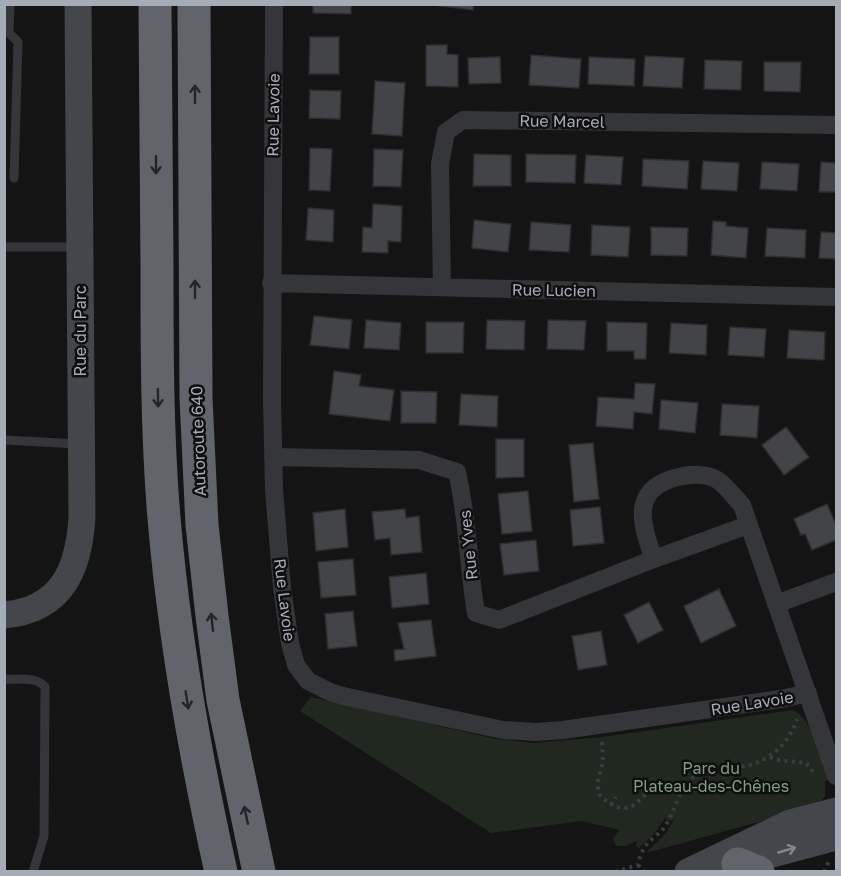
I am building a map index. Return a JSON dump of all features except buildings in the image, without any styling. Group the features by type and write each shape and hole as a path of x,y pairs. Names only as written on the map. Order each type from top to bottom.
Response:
{"highway":[{"path":"155,4 157,362 164,519 192,728 221,872"},
{"name":"Autoroute 640","path":"194,4 196,398 201,505 222,689 259,872"}],"street":[{"name":"Rue du Parc","path":"4,615 26,612 46,601 60,588 71,572 79,549 81,534 78,4"},
{"name":"Rue Lavoie","path":"274,4 271,283 273,457 281,577 291,652 301,674 317,687 354,698 503,730 526,732 600,725 781,699 808,693"},
{"name":"Rue Marcel","path":"442,287 440,164 446,132 463,120 837,125"},
{"name":"Rue Lucien","path":"271,283 837,297"},
{"name":"Rue Yves","path":"273,457 419,460 457,472 463,498 464,525 476,613 498,620 748,525"},
{"path":"654,559 644,531 644,502 652,488 669,479 694,474 718,480 742,505 837,776"},
{"path":"776,604 837,582"},
{"path":"688,872 790,823 837,811"},
{"path":"735,869 837,837"}],"lane":[{"path":"10,4 9,33 18,42 14,178"},
{"path":"4,247 80,247"},
{"path":"4,440 81,444"},
{"path":"4,679 41,682 45,687 44,836 33,872"}],"path":[{"path":"638,865 644,849 665,828 687,783 709,769 747,766 770,756 789,737 799,713"},
{"path":"602,737 603,760 595,784 600,795 611,805 619,808 632,807 654,788 660,786 682,791"},
{"path":"770,756 778,760 806,763 816,776"},
{"path":"611,805 616,797"},
{"path":"615,872 638,865"},
{"path":"638,865 645,872"}],"green space":[{"name":"Parc du Plateau-des-Chênes","path":"311,697 496,739 534,743 602,737 793,710 806,722 811,731 829,780 825,781 825,797 813,807 646,853 666,833 674,820 669,821 665,818 655,833 639,848 636,846 637,841 626,846 616,846 613,839 619,830 582,821 491,833 300,711"}]}
